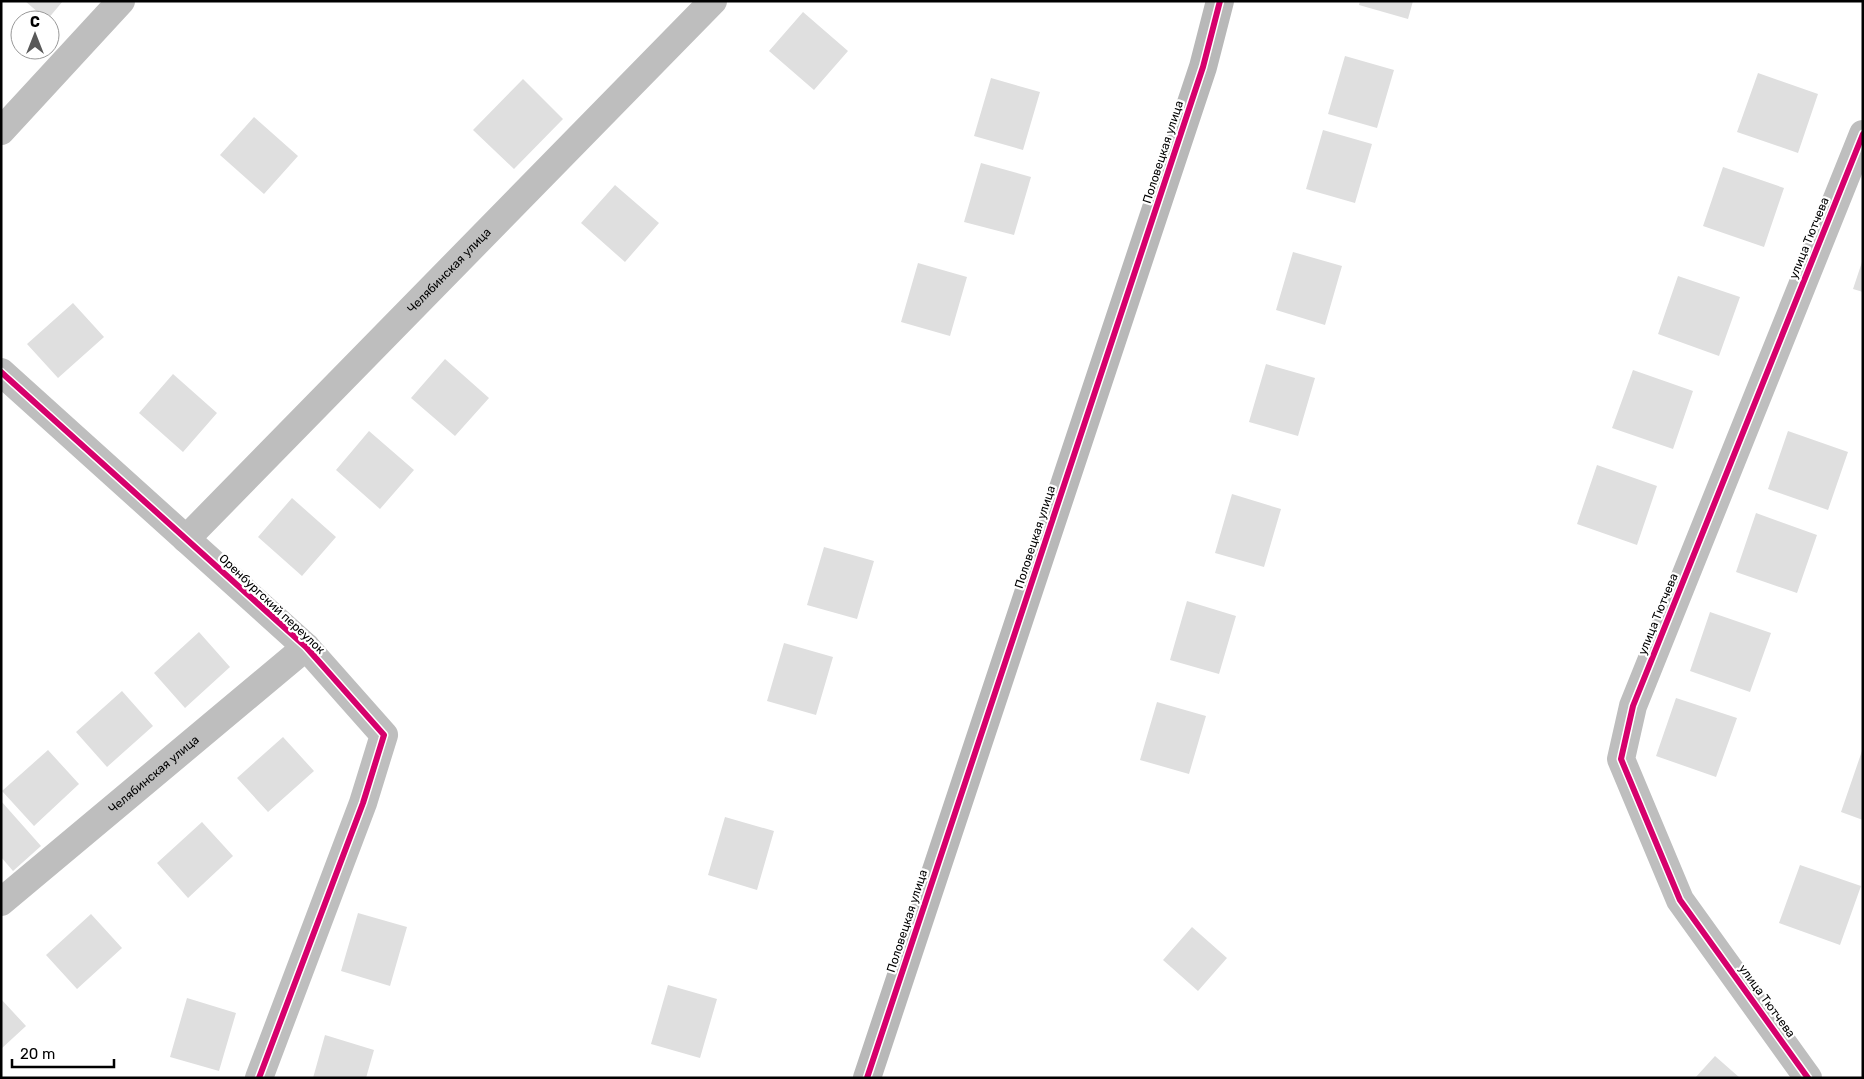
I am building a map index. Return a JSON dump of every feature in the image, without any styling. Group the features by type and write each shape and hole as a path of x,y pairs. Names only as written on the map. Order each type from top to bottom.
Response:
{"street":[{"path":"1,132 121,1"},
{"name":"Челябинская улица","path":"186,539 713,1"},
{"name":"Половецкая улица","path":"867,1078 1203,67 1220,1"},
{"name":"улица Тютчева","path":"1808,1078 1680,900 1621,759 1633,706 1863,134"},
{"name":"Оренбургский переулок","path":"1,372 306,647 384,735 363,803 259,1078"},
{"name":"Челябинская улица","path":"1,902 306,647"}],"building":[{"path":"25,1 63,1 55,10 35,10"},
{"path":"1360,1 1413,1 1408,19 1359,5"},
{"path":"803,12 848,51 814,90 769,51"},
{"path":"1345,56 1394,70 1377,128 1328,114"},
{"path":"1758,73 1818,94 1798,153 1737,132"},
{"path":"991,78 1040,92 1023,150 974,136"},
{"path":"523,79 563,119 514,169 473,130"},
{"path":"254,117 298,156 264,194 220,155"},
{"path":"1323,130 1372,144 1355,203 1306,189"},
{"path":"981,163 1031,177 1014,235 964,222"},
{"path":"1723,167 1784,188 1764,247 1703,226"},
{"path":"615,185 659,223 625,262 581,223"},
{"path":"1293,252 1342,266 1325,325 1276,310"},
{"path":"1863,262 1863,292 1853,289"},
{"path":"918,263 967,277 950,336 901,322"},
{"path":"1678,276 1740,297 1719,356 1658,334"},
{"path":"73,303 104,337 58,378 27,344"},
{"path":"445,359 489,398 455,436 411,398"},
{"path":"1266,364 1315,378 1298,436 1249,422"},
{"path":"1633,370 1693,391 1673,449 1612,428"},
{"path":"173,374 217,413 183,452 139,413"},
{"path":"369,431 414,470 380,509 336,470"},
{"path":"1788,431 1848,452 1828,510 1768,489"},
{"path":"1597,465 1657,486 1637,545 1577,524"},
{"path":"1232,494 1281,509 1264,567 1215,553"},
{"path":"292,498 336,537 302,576 258,537"},
{"path":"1756,513 1817,535 1797,593 1736,572"},
{"path":"824,547 874,561 857,619 807,605"},
{"path":"1187,601 1236,616 1219,674 1170,660"},
{"path":"1710,612 1771,633 1750,692 1690,671"},
{"path":"199,632 230,667 185,708 154,673"},
{"path":"784,643 833,657 816,715 767,701"},
{"path":"122,691 153,726 107,767 76,732"},
{"path":"1676,698 1737,718 1716,777 1656,756"},
{"path":"1157,702 1206,716 1189,774 1140,760"},
{"path":"283,737 314,771 268,812 237,778"},
{"path":"48,750 79,784 34,826 2,791"},
{"path":"1863,751 1863,820 1841,812"},
{"path":"1,801 41,846 13,871 1,857"},
{"path":"725,817 774,831 757,890 708,875"},
{"path":"202,822 233,856 188,898 157,863"},
{"path":"1800,865 1861,886 1840,945 1779,923"},
{"path":"358,913 407,927 390,986 341,971"},
{"path":"91,914 122,948 77,989 46,955"},
{"path":"1192,927 1227,958 1198,991 1163,960"},
{"path":"668,985 717,999 700,1058 651,1044"},
{"path":"187,998 236,1013 219,1071 170,1057"},
{"path":"1,999 26,1026 1,1049"},
{"path":"325,1035 374,1050 366,1078 313,1078"},
{"path":"1715,1056 1740,1078 1695,1078"}],"cycle path":[{"path":"867,1078 1203,67 1220,1"},
{"path":"1808,1078 1680,900 1621,759 1633,706 1863,134"},
{"path":"1,372 306,647 384,735 363,803 259,1078"}]}
